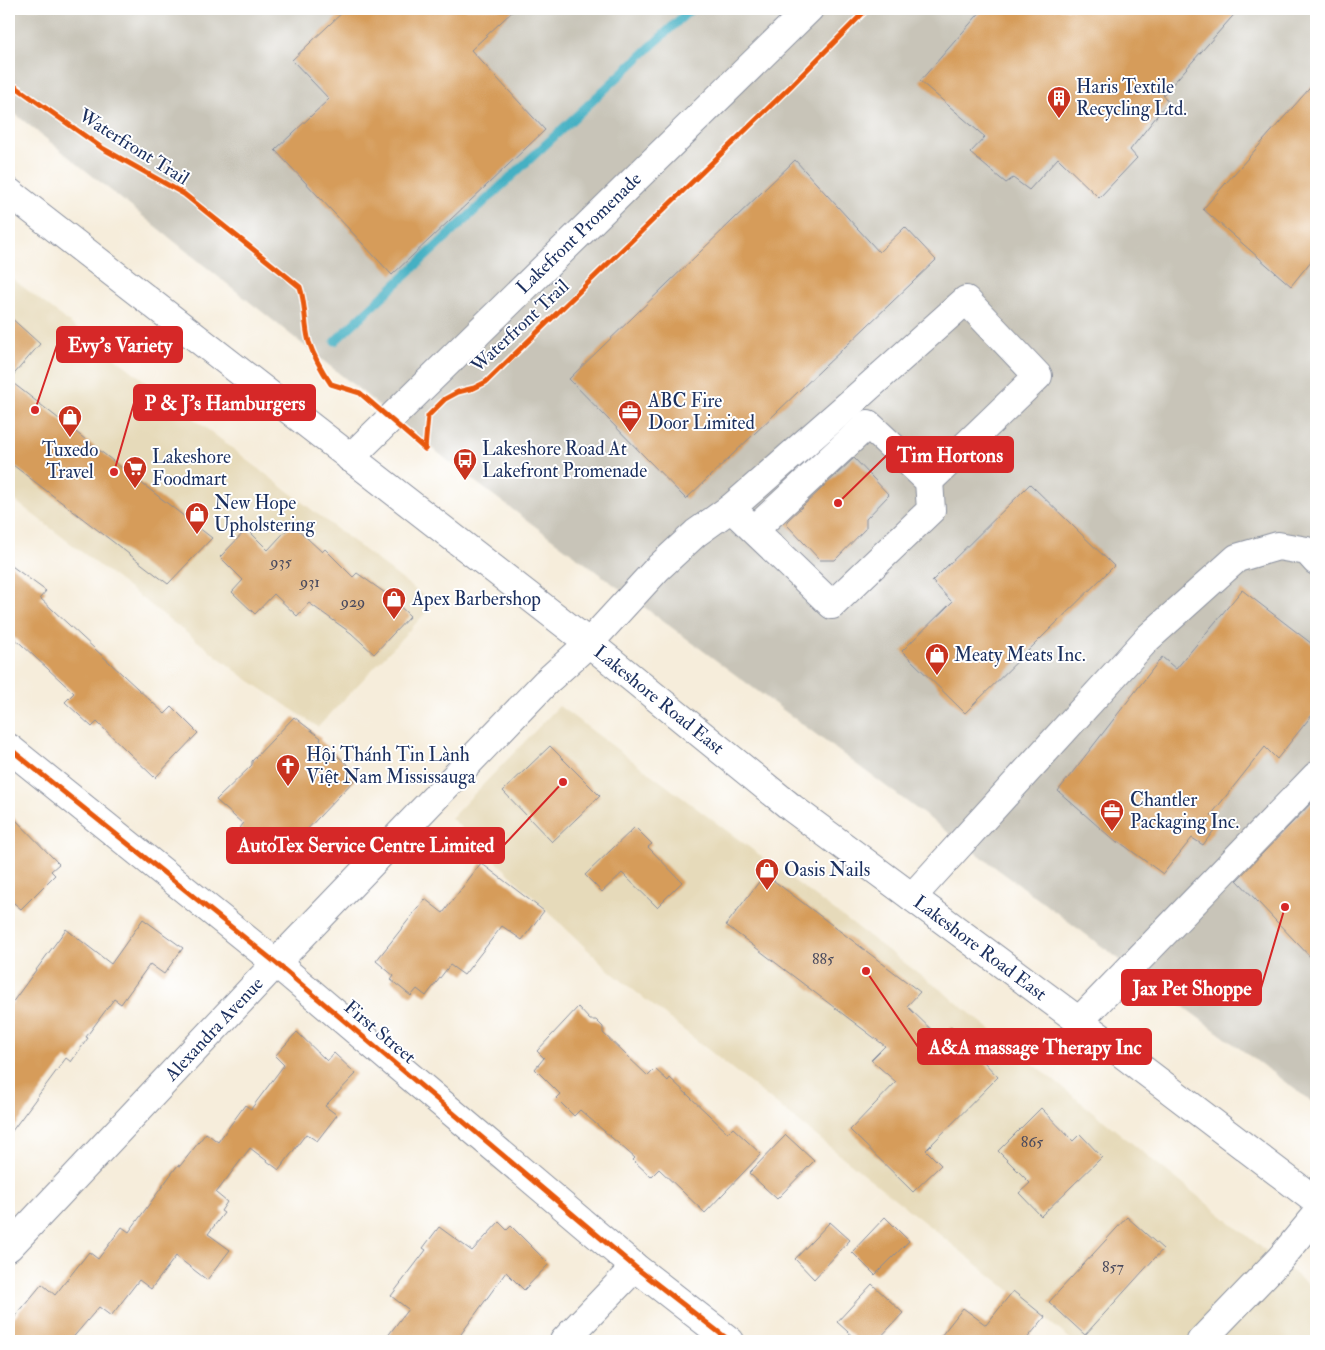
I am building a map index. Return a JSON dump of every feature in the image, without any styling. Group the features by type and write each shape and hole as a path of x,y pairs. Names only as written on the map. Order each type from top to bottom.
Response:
{"street":[{"name":"Lakefront Promenade","path":"350,458 809,9"},
{"name":"Lakeshore Road East","path":"10,196 590,643 792,808 1079,1021 1316,1201"},
{"name":"Alexandra Avenue","path":"9,1247 276,963 546,682 590,643 657,569 696,533 731,508 966,300 1038,376 929,482"},
{"path":"731,508 832,605 931,510 929,482 868,424 754,530"},
{"path":"912,897 1148,638 1237,558 1278,546 1307,551 1316,560"},
{"name":"First Street","path":"9,748 276,963 635,1267 730,1341"},
{"path":"1079,1021 1316,776"},
{"path":"1201,1341 1280,1259 1316,1216"},
{"path":"564,1341 635,1267"}],"shaded area":[{"path":"9,9 1316,9 1316,1105 462,472 9,109"},
{"path":"9,276 434,604 318,727 244,677 9,496"},
{"path":"559,706 941,990 1316,1291 1316,1341 1073,1341 611,972 451,818"}],"building":[{"path":"346,9 515,9 471,50 545,130 392,275 275,150 329,99 292,60"},
{"name":"Haris Textile Recycling Ltd.","path":"983,9 1239,9 1163,95 1168,102 1130,150 1137,158 1099,198 1058,158 1029,190 1013,178 1006,183 970,153 985,137 920,81"},
{"path":"1316,81 1316,255 1291,286 1203,209"},
{"path":"795,160 879,252 905,227 936,260 686,499 569,379"},
{"path":"9,316 40,344 9,380"},
{"path":"9,380 212,538 168,584 9,462"},
{"path":"854,458 889,495 866,519 866,528 835,560 820,560 787,525 787,521"},
{"path":"1030,484 1114,566 965,713 902,651 952,602 932,581"},
{"path":"292,524 322,552 325,549 353,577 357,573 388,595 410,616 374,654 351,633 309,603 297,616 274,594 255,614 232,592 243,580 220,557 247,529 268,550"},
{"path":"9,564 46,591 40,598 165,714 172,707 198,733 155,778 97,722 92,727 65,702 74,693 9,633"},
{"path":"1242,590 1316,647 1316,710 1277,759 1265,747 1211,815 1220,822 1203,845 1192,838 1163,874 1118,841 1117,843 1058,791 1162,657 1176,669"},
{"name":"Hội Thánh Tin Lành Việt Nam Mississauga","path":"294,717 321,738 320,740 359,775 279,859 261,842 257,845 240,828 243,824 216,800 252,765 252,761"},
{"path":"550,746 600,796 552,842 503,791"},
{"path":"1316,798 1316,963 1237,880"},
{"path":"9,813 59,864 51,871 55,875 21,909 9,899"},
{"path":"635,827 652,844 648,847 682,882 657,907 622,873 602,892 585,875"},
{"path":"481,863 544,911 522,940 502,926 464,975 450,965 426,996 417,989 411,996 391,980 394,976 376,961 425,899 443,913"},
{"path":"765,874 920,992 907,1006 940,1038 951,1027 998,1077 926,1150 941,1165 913,1192 850,1130 896,1082 871,1060 885,1046 726,925"},
{"path":"143,919 183,948 164,974 150,964 121,1004 114,999 86,1037 88,1038 71,1062 66,1058 9,1135 9,1007 66,929 111,964"},
{"path":"578,1007 590,1020 596,1020 603,1027 603,1033 648,1076 655,1069 668,1081 670,1078 728,1133 733,1128 761,1154 705,1213 659,1169 651,1177 633,1160 635,1158 580,1110 574,1116 556,1098 560,1094 535,1069 544,1058 537,1051"},
{"path":"297,1032 327,1061 334,1053 356,1074 325,1106 337,1115 317,1141 306,1134 279,1170 250,1148 216,1193 227,1202 221,1211 224,1213 208,1234 230,1250 207,1280 176,1256 151,1289 139,1280 111,1316 99,1307 70,1341 9,1341 9,1324 42,1284 55,1295 89,1252 98,1259 122,1227 129,1232 178,1165 180,1166 206,1133 218,1142 245,1105 251,1109 284,1065 275,1056"},
{"path":"1041,1108 1073,1141 1080,1134 1102,1157 1041,1216 1019,1193 1030,1183 998,1151"},
{"path":"786,1135 814,1161 777,1199 749,1173"},
{"path":"885,1217 909,1241 875,1275 852,1252"},
{"path":"1127,1217 1163,1249 1085,1335 1049,1302"},
{"path":"499,1222 507,1230 511,1226 549,1264 524,1290 506,1272 456,1341 384,1341 408,1309 391,1296 426,1250 423,1248 439,1227 472,1251"},
{"path":"830,1222 850,1240 814,1279 795,1259"},
{"path":"872,1284 903,1313 877,1341 858,1341 837,1322"},
{"path":"1013,1291 1045,1317 1025,1341 937,1341 963,1308 986,1325"}],"waterway":[{"path":"335,341 691,9"}],"cycle path":[{"name":"Waterfront Trail","path":"425,449 428,416 445,399 486,382 791,86 867,9"},
{"name":"Waterfront Trail","path":"9,82 102,148 184,194 300,287 309,342 318,364 331,384 360,393 425,449"},
{"path":"9,748 276,963 635,1267 730,1341"}],"place":[{"name":"Haris Textile Recycling Ltd.","path":"1059,119"},
{"name":"Evy's Variety","path":"35,410"},
{"name":"ABC Fire Door Limited","path":"630,433"},
{"name":"Tuxedo Travel","path":"70,438"},
{"name":"P & J's Hamburgers","path":"114,472"},
{"name":"Lakeshore Road At Lakefront Promenade","path":"465,481"},
{"name":"Lakeshore Foodmart","path":"135,489"},
{"name":"Tim Hortons","path":"838,503"},
{"name":"New Hope Upholstering","path":"197,535"},
{"name":"Apex Barbershop","path":"394,620"},
{"name":"Meaty Meats Inc.","path":"937,676"},
{"name":"AutoTex Service Centre Limited","path":"563,782"},
{"name":"Hội Thánh Tin Lành Việt Nam Mississauga","path":"288,787"},
{"name":"Chantler Packaging Inc.","path":"1112,832"},
{"name":"Oasis Nails","path":"767,891"},
{"name":"Jax Pet Shoppe","path":"1285,907"},
{"name":"A&A massage Therapy Inc","path":"866,971"}]}
